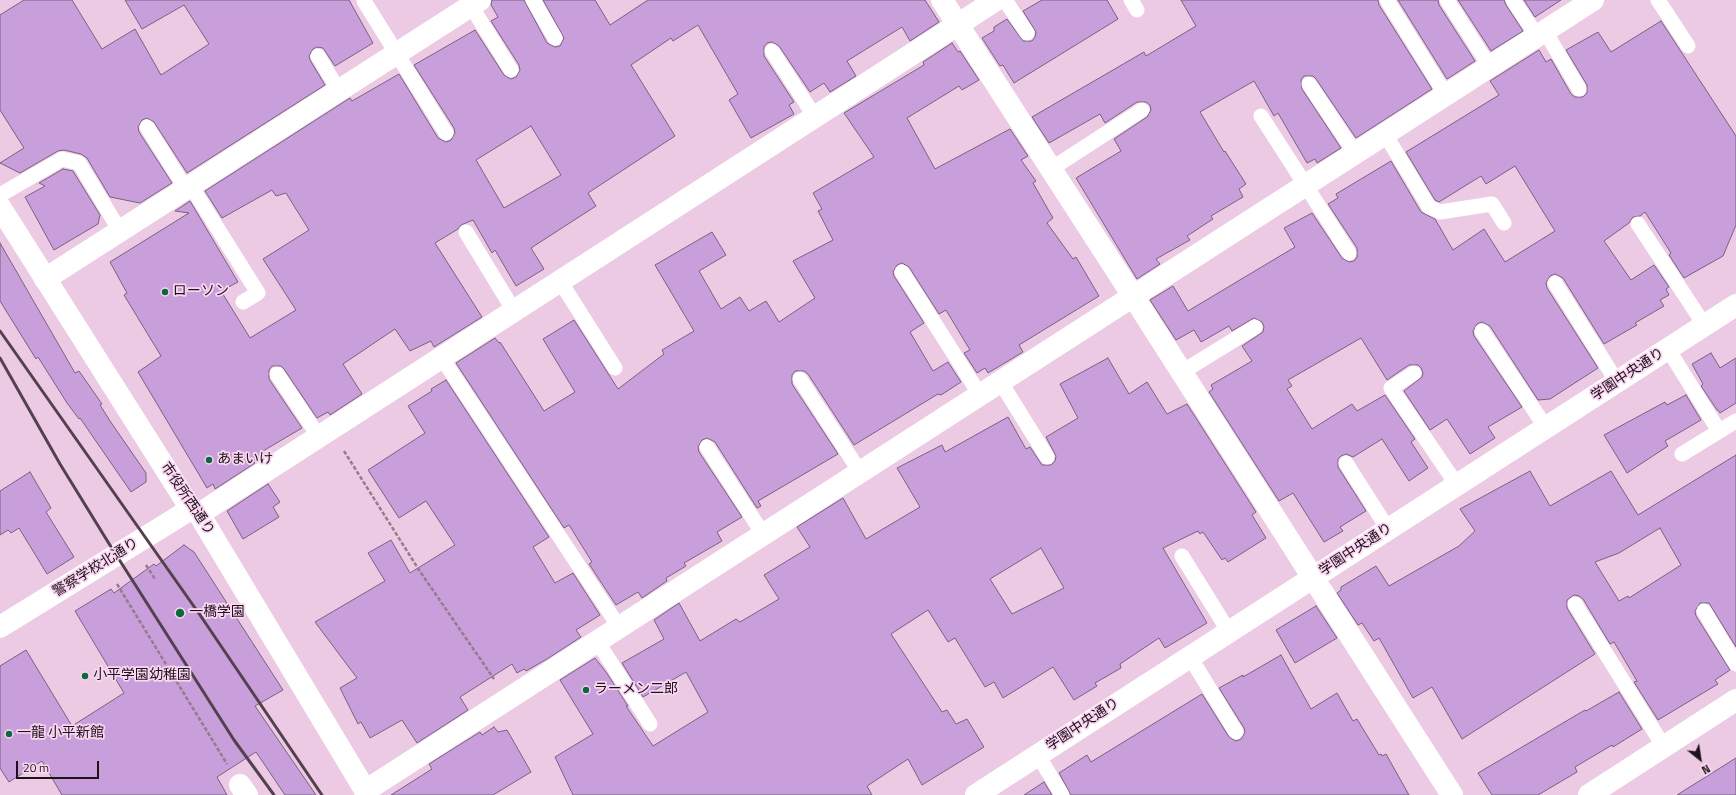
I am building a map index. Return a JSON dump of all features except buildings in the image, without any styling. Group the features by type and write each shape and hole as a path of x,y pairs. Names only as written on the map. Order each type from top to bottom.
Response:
{"street":[{"path":"942,0 1452,795"},
{"name":"警察学校北通り","path":"0,628 325,433 996,0"},
{"path":"366,793 597,641 1594,0"},
{"path":"45,279 339,91 470,4"},
{"name":"市役所西通り","path":"0,207 195,512 366,793"},
{"name":"学園中央通り","path":"976,795 1736,305"},
{"path":"1589,795 1736,700"}],"lane":[{"path":"533,0 555,38"},
{"path":"1005,0 1027,33"},
{"path":"1387,0 1446,95"},
{"path":"1447,0 1490,67"},
{"path":"1513,0 1541,34 1579,89"},
{"path":"1658,0 1688,46"},
{"path":"364,1 446,133"},
{"path":"470,4 511,70"},
{"path":"772,51 815,117"},
{"path":"318,56 339,91"},
{"path":"1309,84 1355,153"},
{"path":"1051,169 1142,110"},
{"path":"1261,116 1349,253"},
{"path":"147,127 189,187 258,293 243,302"},
{"path":"1385,134 1429,207 1440,212 1492,204 1504,223"},
{"path":"0,195 62,159 79,162 120,231"},
{"path":"1638,224 1705,326"},
{"path":"466,232 514,311"},
{"path":"902,272 980,395"},
{"path":"560,281 614,368"},
{"path":"1555,283 1617,382"},
{"path":"1182,372 1255,327"},
{"path":"1482,331 1546,428"},
{"path":"1668,349 1719,431"},
{"path":"442,358 620,627"},
{"path":"1414,373 1390,388 1457,485"},
{"path":"277,374 325,433"},
{"path":"800,379 860,472"},
{"path":"1000,381 1047,457"},
{"path":"1682,454 1736,421"},
{"path":"707,447 763,534"},
{"path":"1346,463 1388,529"},
{"path":"1182,556 1229,632"},
{"path":"1575,604 1664,747"},
{"path":"1704,611 1736,664"},
{"path":"597,641 650,724"},
{"path":"1190,657 1236,732"},
{"path":"1038,755 1062,795"}],"path":[{"path":"325,433 508,699"},
{"path":"143,560 155,579"},
{"path":"113,578 243,790"}],"railway":[{"path":"0,331 200,615 322,795"},
{"path":"0,358 60,464 108,542 234,740 274,795"}],"place":[{"name":"ローソン","path":"165,292"},
{"name":"あまいけ","path":"209,460"},
{"name":"一橋学園","path":"180,613"},
{"name":"小平学園幼稚園","path":"85,676"},
{"name":"ラーメン二郎","path":"586,690"},
{"name":"一龍 小平新館","path":"9,734"}]}
